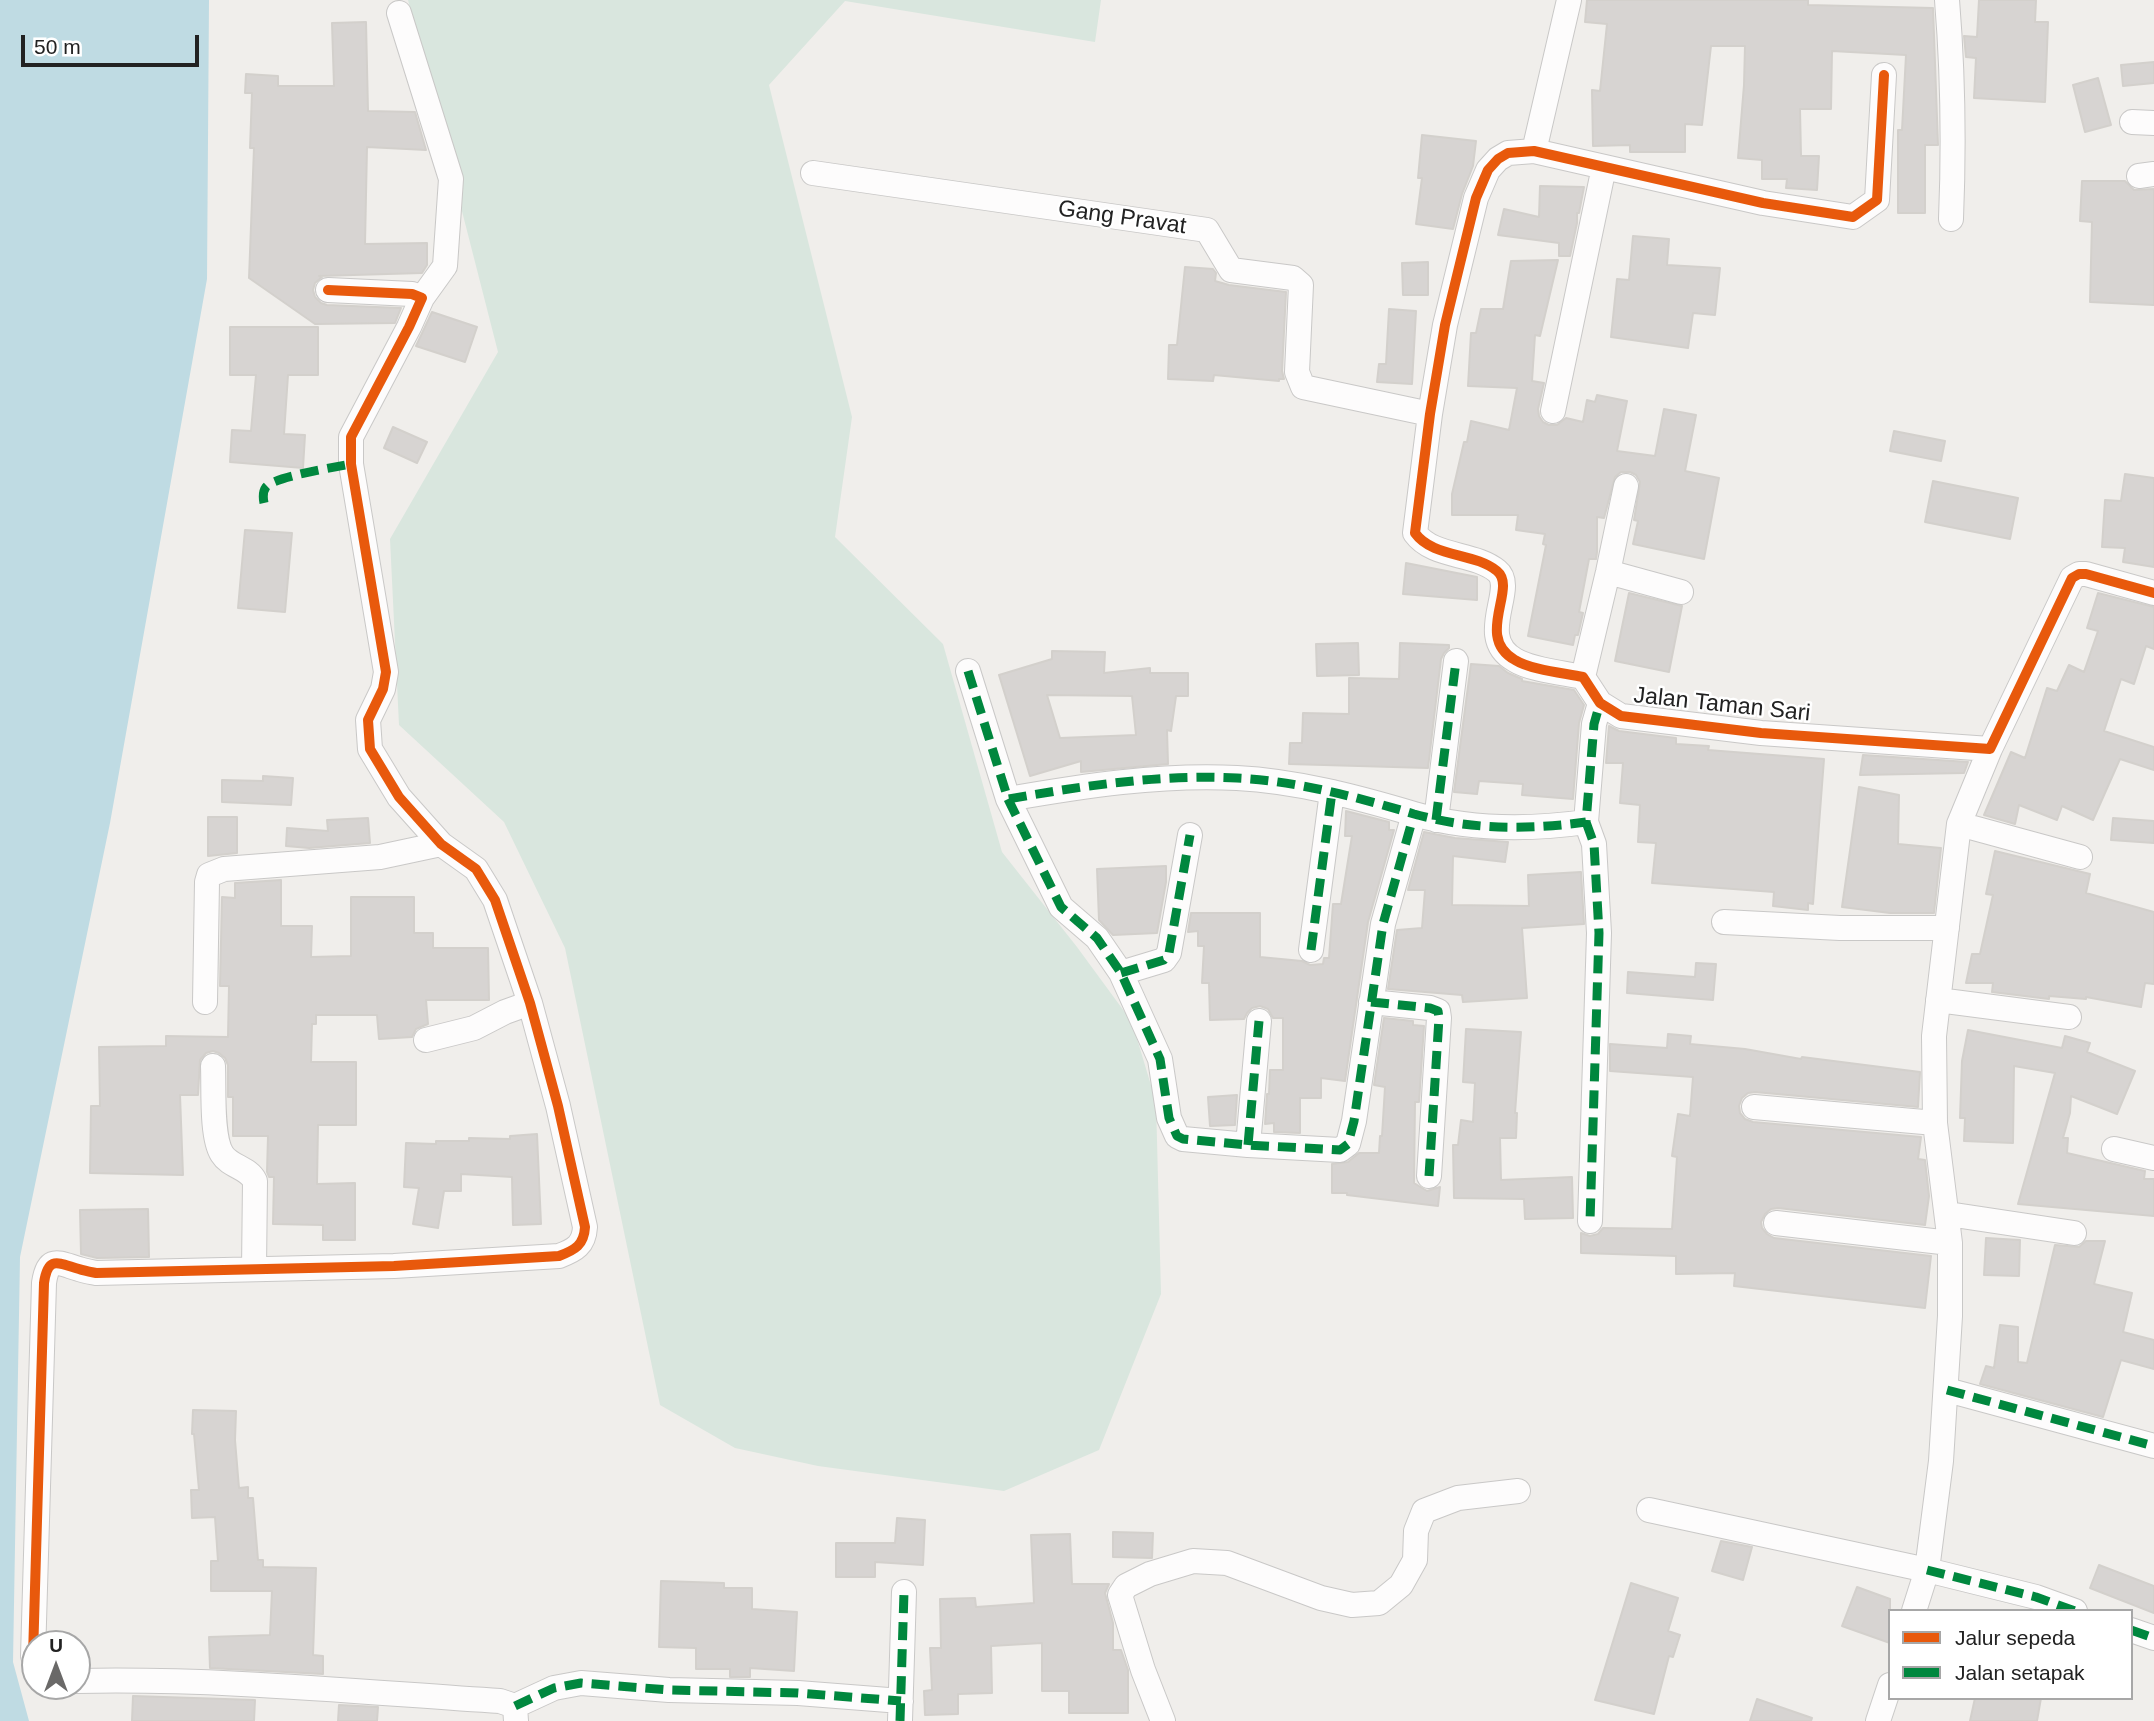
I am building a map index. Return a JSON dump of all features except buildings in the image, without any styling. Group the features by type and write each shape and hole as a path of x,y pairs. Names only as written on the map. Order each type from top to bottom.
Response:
{"street":[{"path":"1534,151 1569,0"},
{"path":"1946,0 1952,65 1951,219"},
{"path":"34,1630 46,1270 54,1262 96,1273 394,1266 559,1256 578,1247 584,1237 585,1227 558,1105 530,1003 495,900 477,869 442,844 399,797 370,749 368,720 383,689 386,672 369,582 350,449 351,437 422,298 445,265 450,179 399,13"},
{"path":"1626,486 1583,677 1532,666 1509,656 1501,647 1496,629 1503,585 1497,571 1466,557 1429,546 1415,533 1430,414 1445,325 1476,198 1488,170 1508,153 1534,151 1763,204 1853,217 1877,200 1884,75"},
{"path":"1553,411 1604,167"},
{"name":"Gang Pravat","path":"813,173 1207,230 1231,270 1293,278 1301,285 1297,372 1303,387 1430,414"},
{"path":"328,290 412,294 422,298"},
{"path":"1608,572 1681,592"},
{"path":"1915,1609 1927,1570 1947,1390 1950,1243 1934,1122 1934,1036 1959,824 1990,749 2072,578 2086,574 2154,593"},
{"path":"968,671 1008,799 1061,907 1097,938 1121,973 1160,1059 1169,1118 1177,1136 1248,1145 1340,1150 1348,1144 1354,1121 1383,924 1425,817 1457,661"},
{"name":"Jalan Taman Sari","path":"1583,677 1600,702 1621,716 1761,733 1990,749"},
{"path":"1590,1221 1599,933 1594,844 1586,822 1594,724 1600,702"},
{"path":"1008,799 1083,786 1189,778 1238,778 1332,792 1425,817 1490,827 1555,826 1586,822"},
{"path":"1311,950 1332,792"},
{"path":"1959,824 2080,857"},
{"path":"1121,973 1164,960 1169,953 1190,835"},
{"path":"205,1002 209,874 224,869 380,857 442,844"},
{"path":"1724,922 1840,928 1947,928"},
{"path":"1938,1000 2069,1017"},
{"path":"1371,1002 1438,1011 1429,1176"},
{"path":"426,1040 474,1028 530,1003"},
{"path":"1248,1145 1259,1021"},
{"path":"213,1066 217,1143 222,1156 250,1172 255,1181 254,1269"},
{"path":"1754,1107 1934,1122"},
{"path":"2114,1149 2154,1158"},
{"path":"1948,1214 2074,1233"},
{"path":"1776,1223 1950,1243"},
{"path":"1947,1390 2154,1446"},
{"path":"1163,1721 1128,1627 1120,1595 1126,1586 1150,1574 1193,1561 1227,1563 1321,1598 1352,1605 1379,1603 1401,1585 1415,1559 1416,1531 1424,1511 1458,1498 1518,1491"},
{"path":"1649,1510 1927,1570 2036,1597 2069,1609"},
{"path":"91,1681 129,1680 362,1691 500,1702 515,1714 554,1688 581,1682 656,1689 798,1693 900,1711 904,1592"},
{"path":"2133,1631 2154,1638"},
{"path":"1878,1721 1888,1691"}],"shaded area":[{"path":"408,0 1101,0 1095,42 845,1 769,85 852,417 835,537 943,644 1002,852 1132,1022 1156,1102 1161,1294 1099,1450 1004,1491 818,1466 735,1448 660,1405 565,948 504,822 399,725 390,539 498,352"}],"water":[{"path":"0,0 209,0 207,279 110,823 20,1257 13,1662 21,1700 23,1700 29,1721 0,1721"}],"marked path":[{"path":"264,503 264,490 271,483 351,464"},
{"path":"1436,820 1456,661"},
{"path":"968,671 1008,799 1150,779 1237,778 1282,782 1414,814"},
{"path":"1008,799 1061,907 1097,938 1121,973 1160,1059 1169,1118 1177,1136 1183,1139 1248,1145 1340,1150 1348,1144 1354,1121 1383,924 1414,814 1478,826 1543,826 1586,822 1594,724 1600,703"},
{"path":"1311,950 1332,792"},
{"path":"1586,822 1594,844 1599,933 1590,1221"},
{"path":"1121,973 1164,960 1169,953 1190,835"},
{"path":"1371,1002 1438,1011 1429,1176"},
{"path":"1248,1145 1259,1021"},
{"path":"1947,1390 2154,1446"},
{"path":"1927,1570 2036,1597 2069,1609"},
{"path":"900,1721 904,1592"},
{"path":"2133,1631 2154,1638"},
{"path":"515,1706 554,1688 581,1683 669,1690 798,1693 901,1701"}],"cycle path":[{"path":"1884,75 1877,200 1853,217 1763,203 1534,151 1508,153 1498,159 1488,170 1476,198 1445,325 1430,414 1415,533 1432,547 1488,565 1497,571 1502,579 1503,589 1497,626 1498,639 1503,650 1515,660 1539,669 1583,677 1600,703 1621,716 1761,733 1990,749 2072,578 2086,574 2154,593"},
{"path":"34,1630 44,1283 51,1265 60,1263 96,1273 394,1266 559,1256 578,1246 583,1238 585,1227 558,1106 530,1003 495,900 476,869 441,844 399,797 370,749 368,720 383,689 386,672 351,464 351,437 422,298 412,294 328,290"}]}
